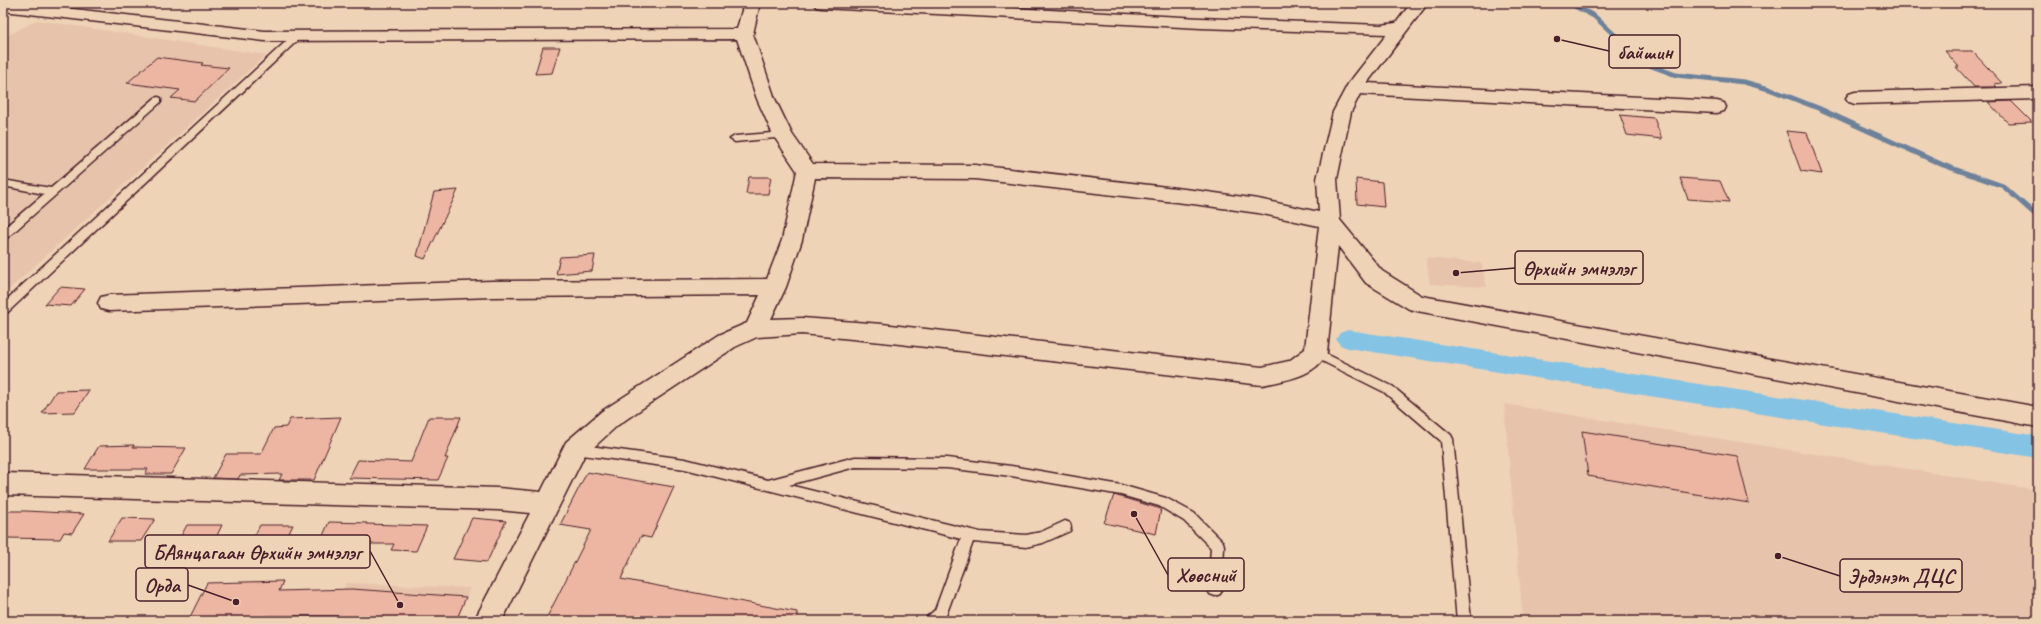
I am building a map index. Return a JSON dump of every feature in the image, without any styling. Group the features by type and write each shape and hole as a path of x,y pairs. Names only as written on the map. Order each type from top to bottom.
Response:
{"street":[{"path":"752,3 744,34 766,99 783,135 807,171 792,240 775,287 755,329"},
{"path":"822,3 1201,23 1381,30 1401,27"},
{"path":"488,621 548,504 562,472 575,449 610,418 642,396 726,341 755,329 802,326 882,333 1262,376 1295,369 1316,353 1330,222 1327,179 1342,112 1354,88 1420,3"},
{"path":"3,6 265,36 744,34"},
{"path":"1354,88 1717,107"},
{"path":"1855,98 2038,93"},
{"path":"807,171 975,172 1200,198 1286,211 1330,222 1374,277 1417,303 2038,417"},
{"path":"109,303 491,289 775,287"},
{"path":"3,484 498,499 548,504"}],"lane":[{"path":"3,310 297,36"},
{"path":"3,235 158,100"},
{"path":"735,139 783,135"},
{"path":"3,183 54,192"},
{"path":"1316,353 1388,389 1447,439 1464,621"},
{"path":"575,449 685,464 980,538 1026,541 1043,537 1065,526"},
{"path":"768,485 855,462 939,463 1011,471 1121,490 1162,502 1189,517 1218,546 1215,590"},
{"path":"932,621 940,614 969,535"}],"shaded area":[{"path":"37,20 266,55 3,295 3,38"},
{"path":"1426,258 1481,263 1487,287 1430,284"},
{"path":"1504,404 2038,490 2038,621 1523,621"},
{"path":"346,583 470,588 457,621 328,621"}],"building":[{"path":"543,47 560,47 552,73 535,74"},
{"path":"1945,51 1972,51 2002,83 1994,84 1997,87 1974,87 1956,67 1959,67"},
{"path":"157,57 203,63 201,65 229,68 195,101 171,98 180,90 127,83"},
{"path":"2011,101 2032,122 2008,123 1988,102"},
{"path":"1620,115 1654,118 1662,139 1627,135"},
{"path":"1786,131 1807,133 1822,174 1801,171"},
{"path":"749,177 771,177 768,194 746,194"},
{"path":"1680,178 1720,181 1729,202 1688,199"},
{"path":"1356,179 1382,182 1384,207 1357,204"},
{"path":"458,190 425,259 417,256 434,192"},
{"path":"595,255 592,271 556,274 560,257"},
{"path":"60,287 85,289 71,306 45,304"},
{"path":"89,390 75,412 42,413 56,391"},
{"path":"341,417 314,480 279,480 282,474 240,475 238,479 213,478 226,454 261,454 274,428 286,427 290,419"},
{"path":"429,417 461,417 445,458 448,458 438,480 349,478 358,460 411,462"},
{"path":"1582,431 1737,456 1749,503 1588,476"},
{"path":"134,445 133,447 186,448 171,474 145,474 148,469 85,469 99,446"},
{"path":"587,472 674,487 651,538 641,536 621,579 797,612 796,621 545,621 591,530 560,525"},
{"path":"1114,495 1161,509 1156,534 1104,523"},
{"path":"3,511 84,514 72,533 64,532 60,539 8,538 3,546"},
{"path":"122,518 155,519 141,541 108,541"},
{"path":"472,518 506,521 487,562 453,559"},
{"path":"329,522 427,526 416,551 391,550 394,544 357,544 356,547 318,547"},
{"path":"187,525 222,525 210,550 188,550 190,545 176,545"},
{"path":"260,525 293,525 283,545 250,545"},
{"path":"283,581 279,591 352,589 466,597 456,621 338,621 340,616 267,616 265,621 188,621 207,583"}],"waterway":[{"path":"1569,3 1594,16 1646,64 1676,75 1744,82 1769,89 1818,108 1943,165 2003,186 2038,217"},
{"path":"1348,339 2038,447"}],"place":[{"name":"байшин","path":"1557,39"},
{"name":"Өрхийн эмнэлэг","path":"1456,273"},
{"name":"Хөөсний","path":"1134,514"},
{"name":"Эрдэнэт ДЦС","path":"1778,556"},
{"name":"Орда","path":"236,602"},
{"name":"БАянцагаан Өрхийн эмнэлэг","path":"400,605"}]}
